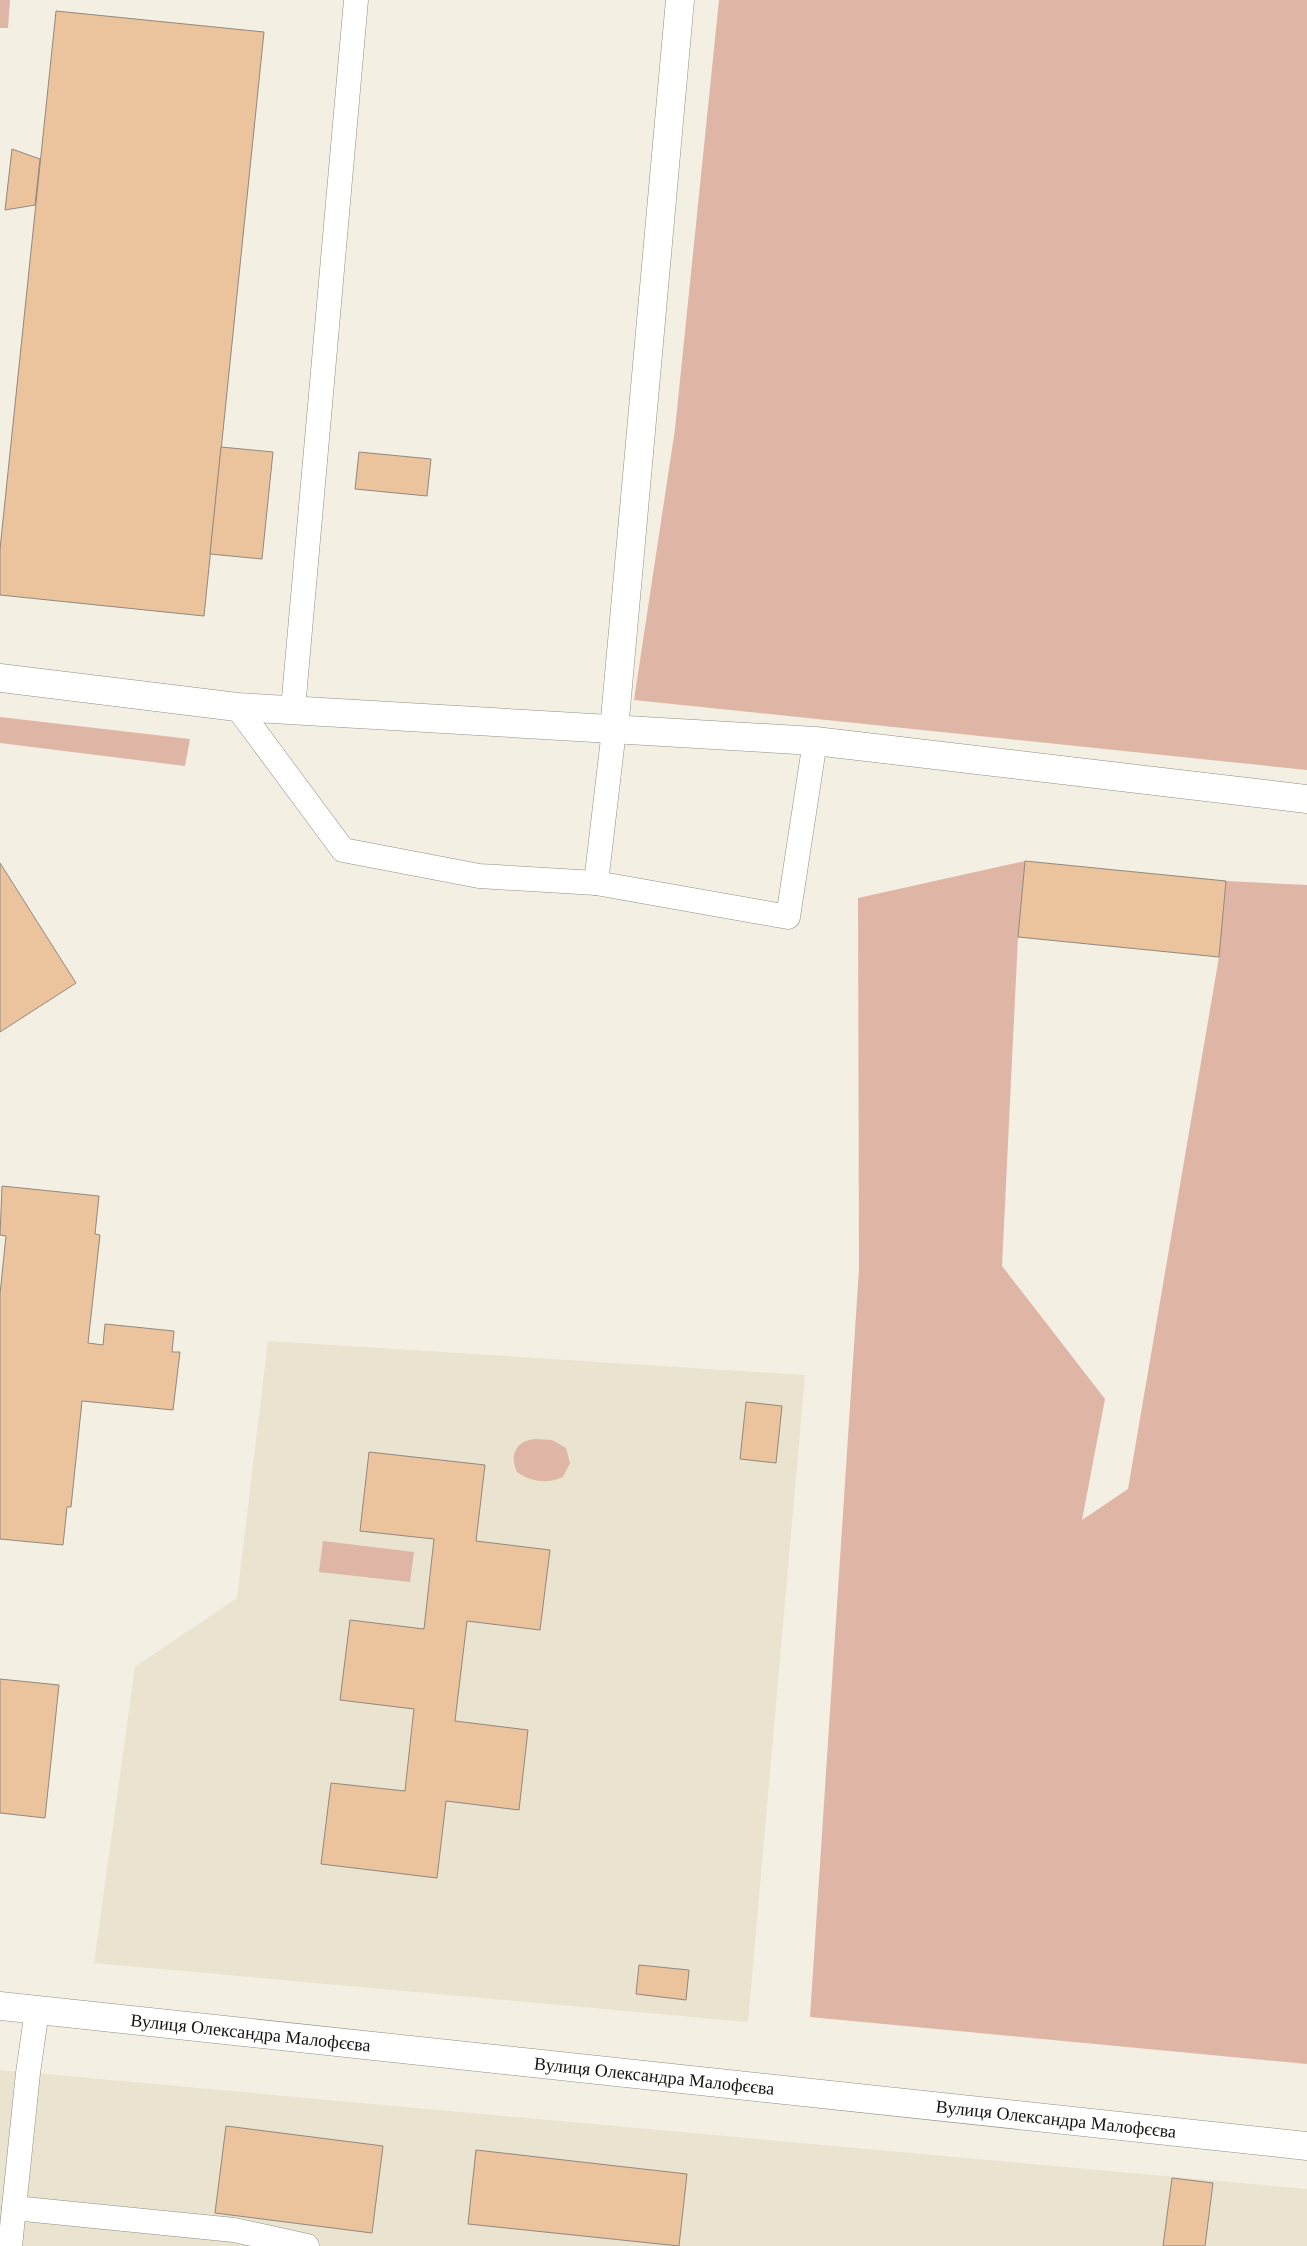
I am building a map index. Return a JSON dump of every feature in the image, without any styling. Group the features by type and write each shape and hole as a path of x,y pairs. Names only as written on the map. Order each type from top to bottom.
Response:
{"street":[{"path":"614,730 680,0"},
{"path":"0,678 237,707 815,741 1307,798"},
{"name":"Вулиця Олександра Малофєєва","path":"0,2006 1307,2146"}],"lane":[{"path":"293,709 356,0"},
{"path":"237,707 343,850 479,876 596,883 788,917 815,741"},
{"path":"596,883 614,730"},
{"path":"10,2246 28,2073 37,2010"},
{"path":"14,2208 234,2230 307,2246"}],"shaded area":[{"path":"0,0 10,0 8,28 0,28"},
{"path":"719,0 1307,0 1307,770 634,700 675,429"},
{"path":"0,717 190,739 185,766 0,743"},
{"path":"1025,861 1018,937 1002,1266 1105,1399 1082,1520 1128,1489 1219,957 1226,881 1307,885 1307,2064 810,2017 859,1269 858,898"},
{"path":"268,1341 805,1375 748,2022 94,1963 135,1667 237,1598"},
{"path":"528,1440 552,1440 566,1448 570,1463 563,1477 551,1481 539,1481 517,1472 514,1460 516,1450"},
{"path":"323,1541 414,1552 410,1582 319,1572"},
{"path":"0,2070 1307,2189 1307,2246 0,2246"}],"building":[{"path":"56,11 264,32 204,616 0,595 0,549"},
{"path":"12,149 40,159 35,205 5,210"},
{"path":"221,447 273,452 262,559 210,554"},
{"path":"359,452 431,459 427,496 355,489"},
{"path":"1025,861 1226,881 1219,957 1018,937"},
{"path":"0,863 76,983 0,1032"},
{"path":"2,1186 99,1196 95,1234 100,1235 88,1343 103,1345 105,1324 174,1331 172,1352 180,1352 173,1410 82,1401 71,1507 67,1507 63,1545 0,1539 0,1294 6,1236 0,1235"},
{"path":"746,1402 782,1406 776,1463 740,1459"},
{"path":"369,1452 485,1465 476,1541 550,1550 540,1630 467,1621 455,1721 528,1730 519,1810 446,1801 437,1878 321,1864 331,1783 405,1791 414,1709 340,1700 350,1620 424,1629 434,1539 360,1531"},
{"path":"0,1679 59,1685 45,1818 0,1813"},
{"path":"639,1965 689,1970 686,2000 636,1994"},
{"path":"226,2126 383,2146 372,2233 215,2213"},
{"path":"476,2150 687,2174 679,2246 468,2224"},
{"path":"1172,2178 1213,2183 1205,2246 1163,2246"}]}
